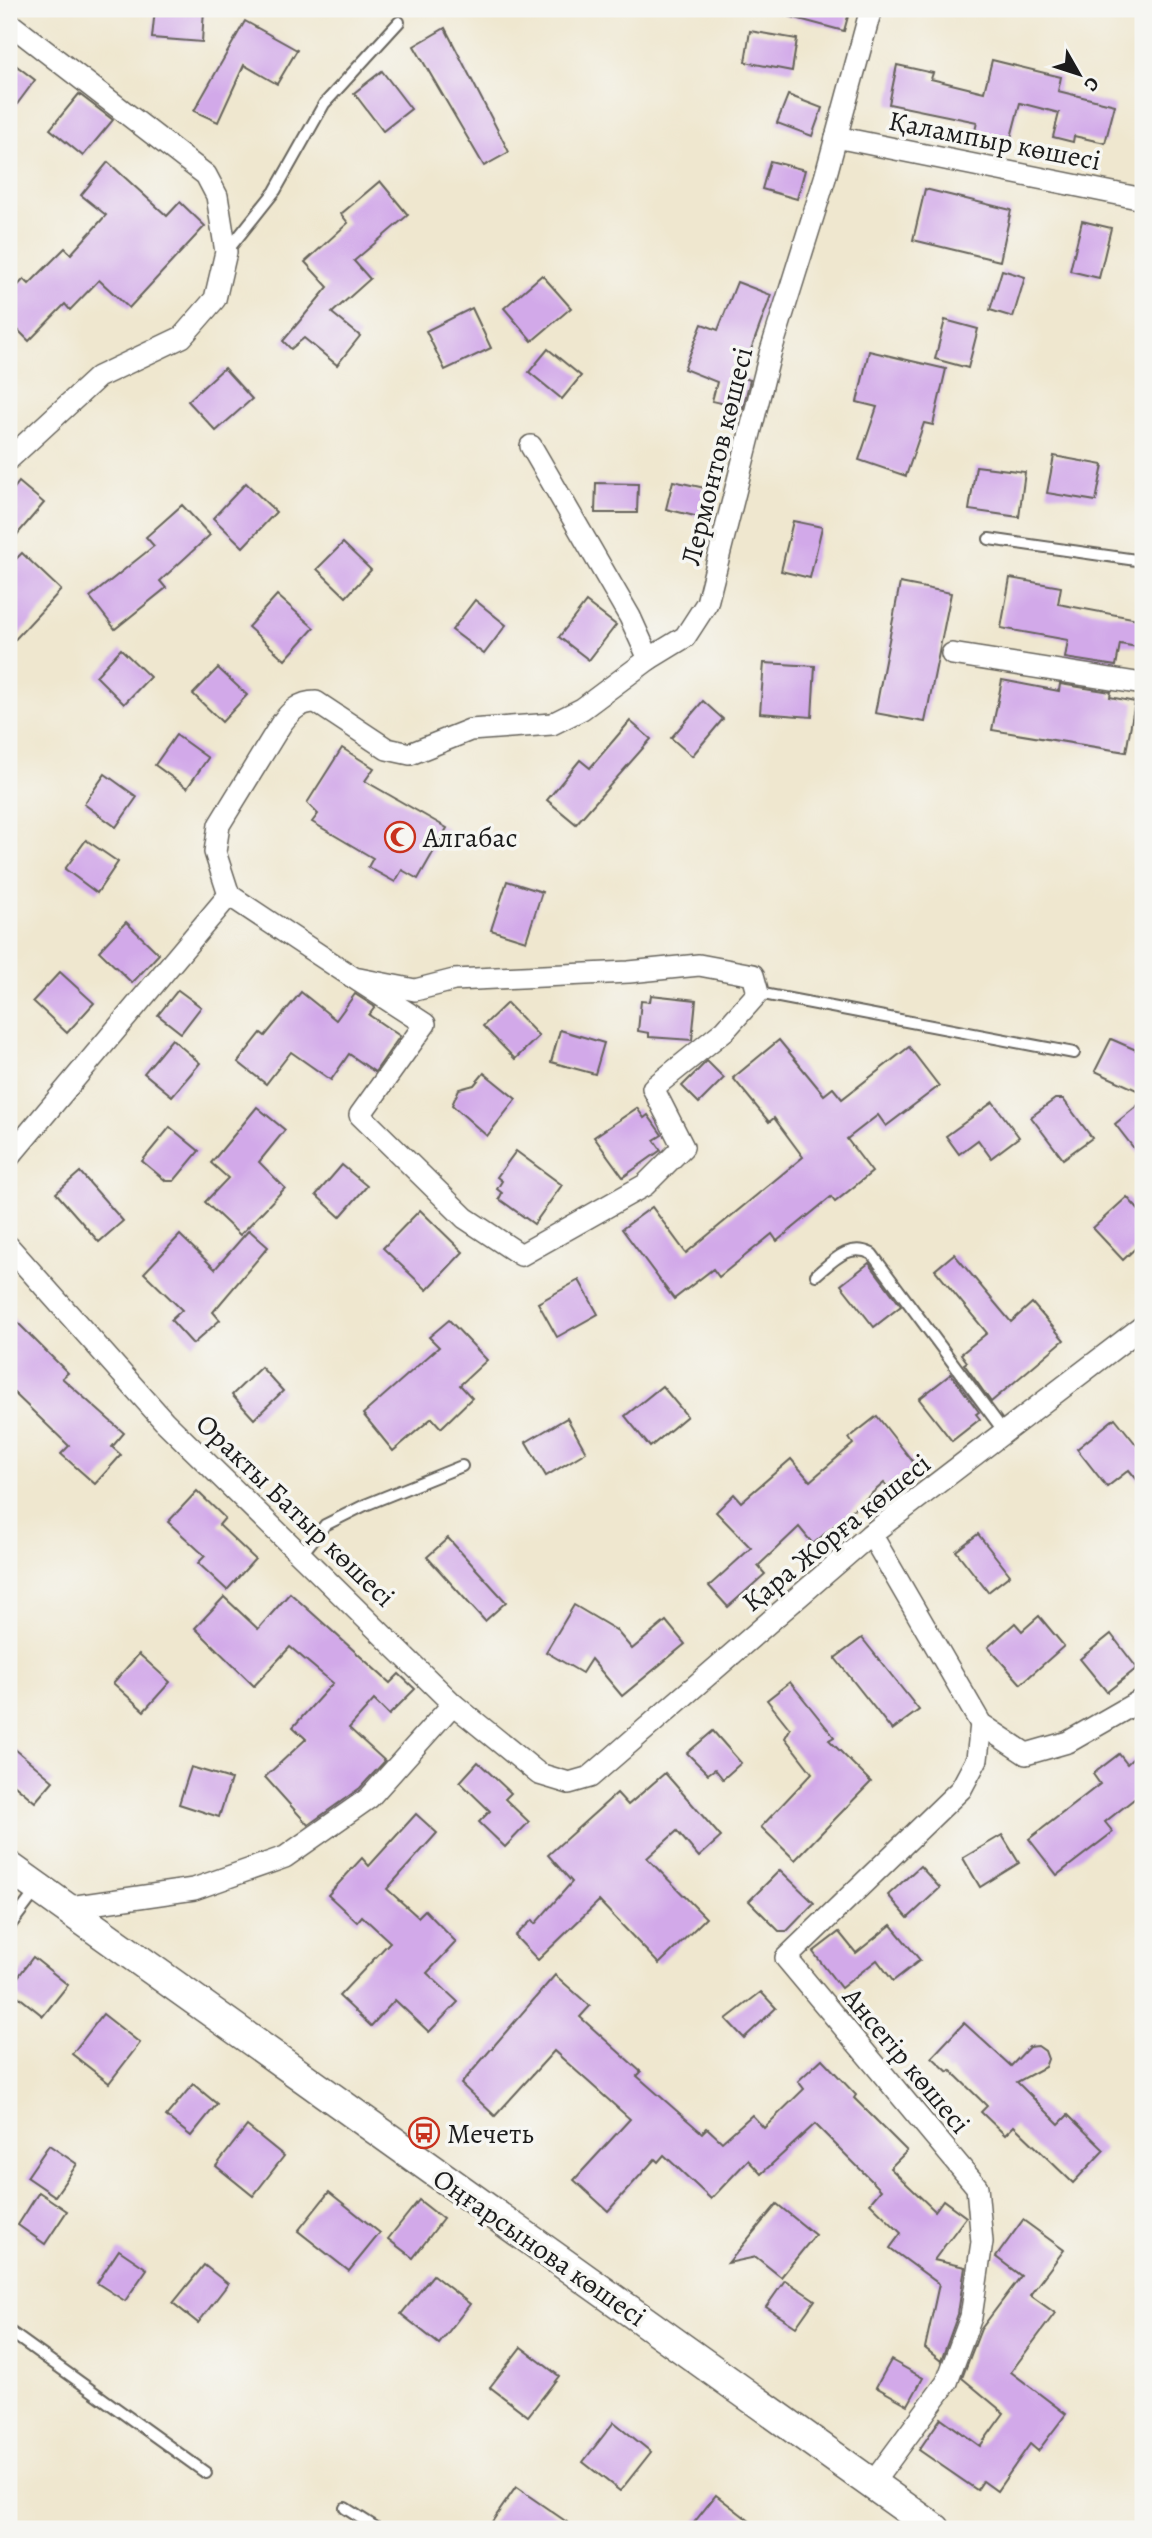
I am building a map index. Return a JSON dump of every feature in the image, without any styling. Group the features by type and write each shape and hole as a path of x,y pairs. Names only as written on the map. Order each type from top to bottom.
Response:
{"main road":[{"name":"Оңғарсынова көшесі","path":"9,1867 872,2484 929,2528"}],"street":[{"name":"Лермонтов көшесі","path":"229,895 215,852 219,825 281,724 292,710 306,702 316,702 387,748 410,754 470,730 552,724 582,709 649,659 685,638 708,603 770,354 836,137 871,9"},
{"path":"9,23 205,175 217,196 226,252 215,299 182,337 98,377 9,459"},
{"name":"Қалампыр көшесі","path":"836,137 1143,199"},
{"path":"531,446 630,617 649,659"},
{"path":"952,654 1143,684"},
{"path":"9,1157 229,895 354,978 425,1024 360,1115 465,1218 521,1255 645,1185 684,1147 653,1088 725,1030 758,993 753,975 699,965 589,974 454,980 415,990 354,978"},
{"name":"Оракты Батыр көшесі","path":"9,1247 164,1421 453,1704 538,1774 569,1783"},
{"name":"Қара Жорға көшесі","path":"569,1783 590,1777 871,1534 1143,1326"},
{"path":"871,1534 981,1724 1026,1754 1068,1742 1143,1699"},
{"path":"63,1908 194,1889 285,1857 369,1798 453,1704"},
{"name":"Ансегір көшесі","path":"872,2484 947,2382 971,2318 982,2242 977,2187 786,1958 961,1789 977,1759 981,1724"}],"lane":[{"path":"226,252 275,191 324,104 399,22"},
{"path":"989,538 1143,561"},
{"path":"758,993 1074,1053"},
{"path":"816,1275 851,1249 862,1249 872,1254 1006,1433"},
{"path":"302,1555 325,1525 365,1505 462,1466"},
{"path":"9,1927 37,1888"},
{"path":"9,2332 206,2473"},
{"path":"345,2508 378,2529"}],"building":[{"path":"155,9 204,9 202,42 152,38"},
{"path":"785,9 850,9 844,31 784,15"},
{"path":"245,21 297,50 277,84 244,65 218,122 194,111"},
{"path":"445,28 509,152 484,166 414,46"},
{"path":"750,31 797,39 792,71 745,62"},
{"path":"9,60 35,80 9,115"},
{"path":"992,60 1061,77 1058,91 1115,105 1105,143 1074,136 1073,142 1053,137 1059,113 1020,103 1009,145 974,136 977,122 889,104 897,65 933,73 931,79 984,92"},
{"path":"382,71 411,109 383,131 354,93"},
{"path":"79,94 113,120 83,156 50,129"},
{"path":"788,95 822,108 812,136 777,123"},
{"path":"770,161 805,170 797,199 762,189"},
{"path":"108,162 167,216 180,202 205,226 129,308 99,280 70,310 65,304 29,341 9,321 9,295 24,279 29,284 65,248 71,254 106,215 81,195"},
{"path":"380,181 408,215 354,261 370,279 332,313 360,336 337,365 304,338 291,349 283,341 328,287 305,262 348,223 341,214"},
{"path":"925,189 1011,210 1000,261 913,240"},
{"path":"1082,221 1111,228 1099,278 1070,271"},
{"path":"1002,270 1025,277 1013,317 990,310"},
{"path":"542,275 571,308 532,341 504,308"},
{"path":"737,282 771,295 741,377 750,380 743,408 712,401 717,382 684,369 702,324 718,330"},
{"path":"472,308 491,348 445,370 426,331"},
{"path":"945,320 978,329 968,368 935,359"},
{"path":"548,349 581,376 562,399 529,372"},
{"path":"869,351 946,369 933,425 924,423 906,476 859,460 877,407 857,402"},
{"path":"224,368 252,399 216,431 188,401"},
{"path":"1054,456 1103,465 1096,501 1047,493"},
{"path":"976,466 1025,472 1019,517 969,510"},
{"path":"673,481 714,490 707,519 666,509"},
{"path":"19,482 44,503 9,544 9,495"},
{"path":"246,483 276,512 243,547 213,518"},
{"path":"596,483 638,484 637,513 595,513"},
{"path":"182,505 210,535 160,581 166,588 115,629 90,597 154,546 146,537"},
{"path":"793,521 822,527 810,578 781,571"},
{"path":"343,543 371,570 346,597 317,569"},
{"path":"22,553 61,590 9,646 9,566"},
{"path":"1010,578 1061,587 1058,604 1143,620 1143,648 1120,644 1116,666 1065,658 1068,640 1001,628"},
{"path":"900,583 951,593 925,722 875,713"},
{"path":"277,595 314,628 285,660 248,627"},
{"path":"475,600 506,625 484,654 452,630"},
{"path":"586,602 616,625 589,660 559,637"},
{"path":"121,649 150,677 124,704 96,676"},
{"path":"764,663 815,666 812,717 760,713"},
{"path":"218,668 247,695 222,722 193,694"},
{"path":"1002,680 1059,691 1060,684 1111,692 1110,697 1135,702 1126,752 992,730"},
{"path":"703,701 723,719 692,756 671,738"},
{"path":"630,721 651,739 576,824 547,800 580,760 590,768"},
{"path":"176,735 208,758 187,788 155,765"},
{"path":"342,748 374,768 365,781 447,828 418,879 402,870 395,882 368,867 373,858 312,822 318,814 307,803"},
{"path":"105,774 137,797 116,827 84,804"},
{"path":"86,840 118,862 97,893 65,869"},
{"path":"507,881 542,892 526,941 491,930"},
{"path":"126,922 159,954 132,983 99,951"},
{"path":"60,972 94,1003 67,1033 33,1001"},
{"path":"178,990 201,1007 181,1033 158,1015"},
{"path":"301,992 336,1020 355,994 375,1007 369,1015 400,1036 375,1072 349,1054 331,1080 291,1052 266,1084 238,1062 261,1033 265,1036"},
{"path":"651,995 696,1000 692,1040 649,1037 649,1033 638,1031 641,1001 650,1002"},
{"path":"507,1003 539,1036 515,1059 483,1026"},
{"path":"560,1030 604,1043 595,1074 551,1062"},
{"path":"172,1039 200,1063 172,1096 144,1073"},
{"path":"1111,1039 1143,1053 1143,1093 1095,1071"},
{"path":"779,1040 824,1095 833,1088 842,1099 909,1047 939,1086 886,1126 878,1115 847,1139 872,1172 835,1202 831,1197 777,1241 772,1234 719,1277 713,1269 674,1299 622,1229 652,1207 686,1253 803,1157 774,1118 769,1122 733,1078"},
{"path":"707,1061 724,1078 699,1103 682,1086"},
{"path":"484,1073 516,1099 487,1136 452,1105 459,1089 474,1085"},
{"path":"1055,1099 1063,1099 1092,1138 1063,1159 1031,1117"},
{"path":"1143,1101 1143,1160 1115,1124"},
{"path":"993,1102 1019,1137 991,1158 978,1140 959,1154 946,1136"},
{"path":"257,1107 285,1130 259,1162 285,1188 240,1235 205,1202 228,1178 211,1163"},
{"path":"637,1108 644,1118 648,1115 662,1135 654,1140 661,1150 623,1177 594,1137"},
{"path":"170,1127 199,1151 174,1181 166,1181 142,1161"},
{"path":"516,1151 562,1185 534,1224 499,1199 502,1193 497,1189 502,1181 497,1177"},
{"path":"342,1165 367,1186 340,1217 316,1195"},
{"path":"80,1172 123,1221 99,1242 56,1193"},
{"path":"1127,1197 1143,1215 1143,1241 1123,1260 1093,1228"},
{"path":"420,1210 463,1252 427,1290 383,1248"},
{"path":"249,1230 268,1247 213,1312 220,1320 193,1344 171,1320 182,1310 144,1273 180,1235 215,1269"},
{"path":"954,1254 1011,1322 1032,1303 1064,1340 991,1402 964,1364 967,1362 961,1354 987,1333 935,1270"},
{"path":"869,1263 901,1306 874,1327 841,1285"},
{"path":"579,1280 598,1314 557,1337 538,1303"},
{"path":"9,1314 68,1373 62,1378 124,1433 112,1447 121,1455 95,1484 61,1454 69,1446 9,1388"},
{"path":"449,1320 487,1360 460,1385 472,1398 441,1428 432,1418 393,1451 363,1414 439,1347 429,1337"},
{"path":"261,1367 283,1391 254,1419 232,1395"},
{"path":"951,1374 979,1412 976,1414 980,1419 952,1441 919,1399"},
{"path":"662,1386 687,1416 650,1447 625,1416"},
{"path":"877,1416 917,1467 889,1489 884,1483 813,1544 799,1527 758,1566 765,1574 728,1607 709,1586 751,1548 716,1512 734,1494 741,1502 791,1459 810,1481 853,1444 849,1438"},
{"path":"567,1418 586,1452 546,1476 526,1442"},
{"path":"1115,1418 1143,1453 1143,1487 1129,1470 1107,1487 1077,1449"},
{"path":"197,1491 225,1518 219,1525 255,1559 227,1590 198,1563 205,1556 168,1522"},
{"path":"978,1534 1010,1575 988,1592 956,1551"},
{"path":"448,1538 506,1602 485,1621 427,1557"},
{"path":"290,1593 390,1683 399,1674 415,1689 389,1715 374,1700 349,1728 385,1761 360,1788 308,1825 265,1777 306,1739 293,1727 333,1683 290,1647 254,1686 195,1628 224,1597 258,1629"},
{"path":"574,1605 616,1630 632,1649 666,1621 685,1644 622,1696 591,1659 582,1673 546,1652"},
{"path":"1039,1616 1064,1646 1021,1684 988,1647 1015,1623 1022,1631"},
{"path":"1111,1634 1137,1668 1107,1692 1080,1659"},
{"path":"862,1638 919,1710 892,1730 835,1658"},
{"path":"139,1654 170,1682 144,1711 113,1683"},
{"path":"790,1682 834,1737 829,1740 871,1782 795,1860 761,1827 812,1773 785,1738 790,1729 767,1700"},
{"path":"713,1731 741,1763 723,1779 715,1769 708,1774 687,1753"},
{"path":"9,1744 53,1781 35,1802 9,1780"},
{"path":"1143,1749 1143,1792 1105,1822 1113,1832 1057,1875 1029,1839 1100,1784 1093,1774 1119,1754 1127,1764"},
{"path":"478,1762 511,1793 505,1799 529,1822 505,1847 479,1822 490,1811 460,1782"},
{"path":"191,1767 231,1779 219,1817 179,1804"},
{"path":"665,1773 721,1837 699,1857 677,1831 647,1858 706,1918 659,1964 599,1901 538,1960 515,1936 532,1920 535,1924 572,1882 548,1855 617,1793 628,1805"},
{"path":"416,1814 437,1833 387,1889 418,1917 425,1910 456,1942 427,1973 458,2002 429,2032 395,2000 371,2026 339,1996 390,1942 362,1916 357,1922 328,1895 362,1858 369,1866"},
{"path":"1002,1835 1019,1863 980,1887 963,1858"},
{"path":"920,1866 940,1888 908,1918 888,1895"},
{"path":"780,1870 814,1903 787,1931 779,1931 749,1901"},
{"path":"891,1925 920,1960 893,1981 877,1960 841,1988 813,1952 839,1932 856,1953"},
{"path":"33,1957 68,1985 43,2016 9,1989"},
{"path":"555,1975 590,2006 580,2017 641,2072 637,2076 702,2133 707,2128 722,2142 752,2115 764,2128 804,2089 798,2081 822,2059 856,2095 854,2098 907,2151 890,2168 935,2211 943,2200 966,2217 934,2260 965,2267 958,2314 941,2361 925,2348 939,2284 890,2248 901,2233 870,2203 881,2190 815,2124 761,2174 748,2160 711,2199 664,2155 658,2162 655,2159 608,2211 574,2180 630,2119 554,2051 495,2116 461,2084"},
{"path":"761,1992 776,2008 744,2038 726,2019"},
{"path":"103,2014 140,2043 109,2083 72,2054"},
{"path":"964,2023 1011,2066 1029,2047 1038,2046 1045,2051 1048,2059 1045,2067 1017,2082 1059,2124 1068,2115 1104,2150 1073,2183 1014,2126 1005,2135 981,2112 987,2106 950,2070 948,2072 932,2057"},
{"path":"193,2084 217,2104 191,2136 166,2116"},
{"path":"247,2126 284,2156 253,2196 216,2166"},
{"path":"49,2145 77,2164 55,2196 27,2177"},
{"path":"39,2192 67,2211 45,2244 18,2225"},
{"path":"329,2192 380,2233 349,2271 298,2231"},
{"path":"419,2200 443,2219 413,2258 388,2239"},
{"path":"777,2204 815,2235 781,2277 756,2257 728,2263"},
{"path":"1023,2220 1064,2250 1030,2295 1055,2313 1011,2372 1066,2414 1038,2451 1030,2444 997,2491 983,2481 977,2490 919,2450 941,2418 980,2446 1004,2413 962,2378 981,2329 1021,2276 996,2257"},
{"path":"119,2250 147,2269 125,2301 97,2283"},
{"path":"204,2265 228,2284 198,2323 173,2303"},
{"path":"433,2275 470,2304 439,2344 401,2314"},
{"path":"785,2280 815,2300 796,2327 766,2307"},
{"path":"521,2347 559,2376 528,2416 490,2387"},
{"path":"891,2360 923,2378 908,2405 876,2387"},
{"path":"614,2422 651,2452 620,2491 583,2462"},
{"path":"516,2487 577,2529 487,2529"},
{"path":"716,2495 760,2529 689,2529"}],"place":[{"name":"Алгабас","path":"400,837"},
{"name":"Мечеть","path":"424,2133"}]}
